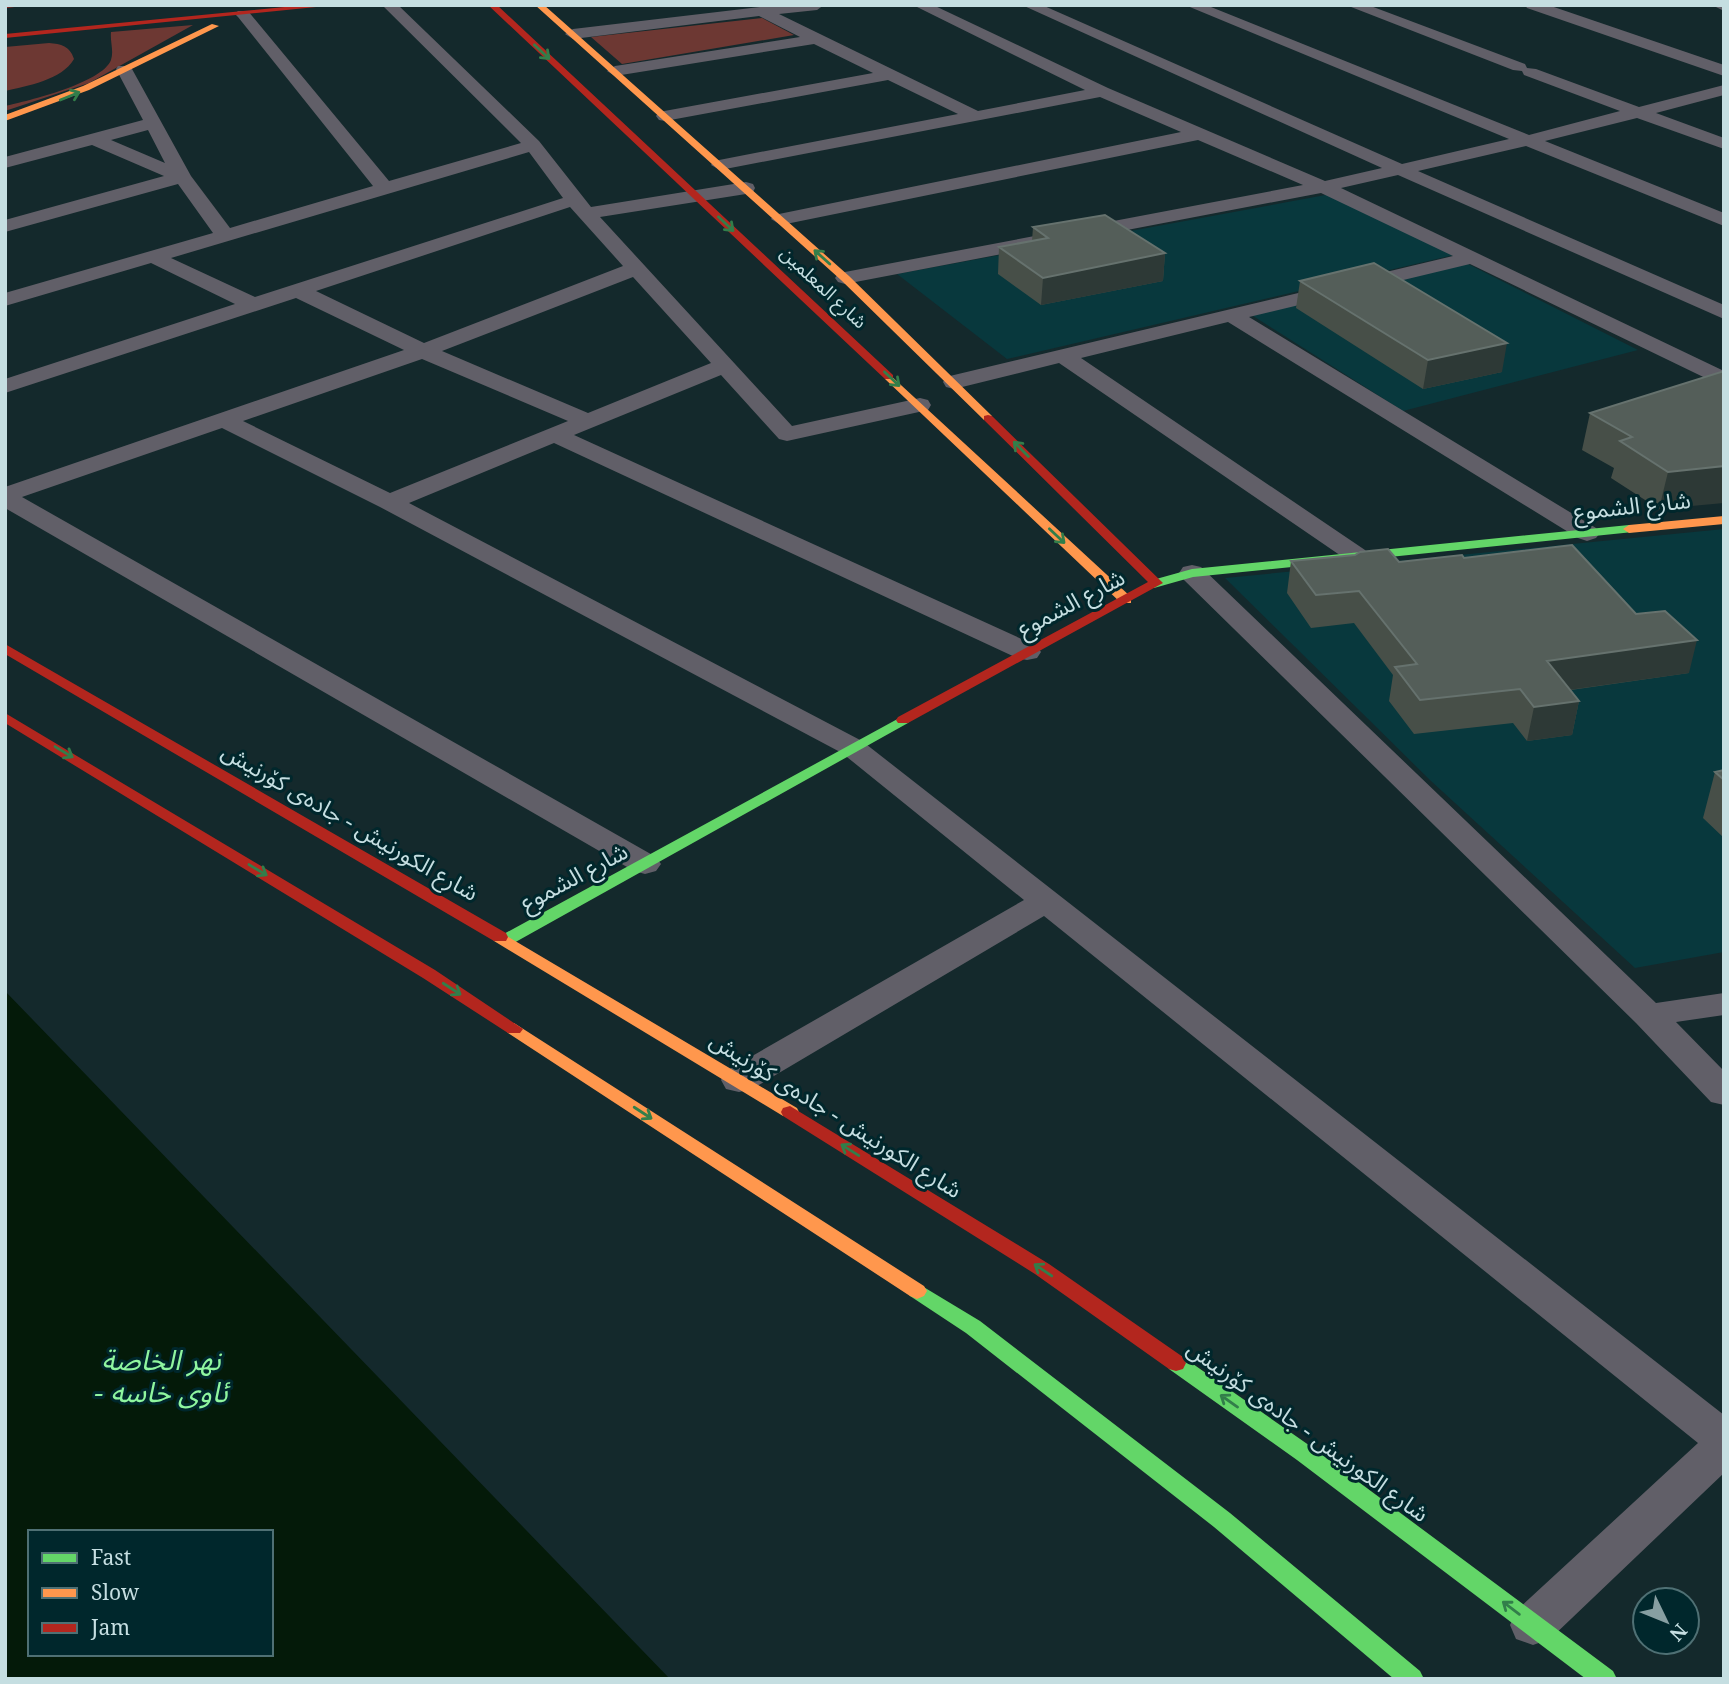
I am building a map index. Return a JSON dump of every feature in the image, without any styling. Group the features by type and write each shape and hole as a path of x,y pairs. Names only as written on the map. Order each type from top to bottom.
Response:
{"street":[{"path":"5,6 30,5"},
{"path":"5,24 203,5"},
{"path":"5,36 332,5"},
{"path":"390,5 533,145 580,207 786,434 920,405"},
{"name":"شارع المعلمين","path":"492,5 1126,600"},
{"name":"شارع المعلمين","path":"539,5 845,278 1156,583"},
{"path":"573,34 817,5"},
{"path":"920,5 1102,92 1323,187 1724,380"},
{"path":"1192,5 1724,220"},
{"path":"1353,5 1724,144"},
{"path":"1532,5 1724,71"},
{"path":"1718,5 1724,7"},
{"path":"1550,12 1589,7"},
{"path":"1030,12 1069,8"},
{"path":"762,12 975,116"},
{"path":"1030,12 1402,169 1724,313"},
{"path":"5,14 19,18 5,24"},
{"path":"8,116 78,94 124,69 243,14"},
{"path":"243,14 385,189"},
{"path":"966,27 992,22"},
{"path":"35,33 86,38 99,44"},
{"path":"615,71 814,39"},
{"path":"17,97 55,86 89,68"},
{"path":"124,69 183,177 226,236"},
{"path":"666,116 887,75"},
{"path":"845,278 1323,187 1525,141 1724,90"},
{"path":"720,165 1102,92"},
{"path":"5,163 153,123"},
{"path":"781,219 1200,134"},
{"path":"94,139 183,177"},
{"path":"5,300 533,145"},
{"path":"5,226 183,177"},
{"path":"5,386 580,207 696,196 746,188"},
{"path":"154,257 256,306"},
{"path":"954,383 1472,257"},
{"path":"5,497 423,351 637,268"},
{"path":"301,292 423,351 586,420"},
{"path":"1229,314 1587,533"},
{"path":"1065,357 1356,555"},
{"path":"389,502 726,365"},
{"path":"224,420 389,502 852,747 1724,1439"},
{"path":"553,434 1027,652"},
{"path":"5,497 645,864"},
{"name":"شارع الشموع","path":"506,940 852,747 1156,583 1192,573 1724,520"},
{"path":"1192,573 1724,1093"},
{"name":"شارع الكورنيش - جادەی کۆرنیش","path":"9,654 69,684 506,940 739,1080 1042,1269 1305,1454 1605,1679"},
{"path":"48,694 69,684"},
{"path":"9,714 429,974 973,1327 1222,1520 1412,1679"},
{"path":"739,1080 1046,901"},
{"path":"1648,1016 1724,1004"},
{"path":"1533,1625 1724,1446"}],"shaded area":[{"path":"762,18 794,35 622,64 591,37"},
{"path":"193,25 89,83 5,111 5,106 63,90 105,68 112,57 111,32"},
{"path":"49,43 67,48 74,59 53,77 5,91 5,47"},
{"path":"1331,194 1454,255 1007,359 897,274"},
{"path":"1468,264 1638,350 1403,411 1250,314"},
{"path":"1724,529 1724,952 1635,968 1431,781 1225,578"}],"water":[{"name":"نهر الخاصة - ئاوی خاسە","path":"5,991 670,1679 5,1679"}],"building":[{"path":"1105,215 1165,253 1043,278 999,247 1048,238 1033,227"},
{"path":"1374,263 1507,343 1428,360 1300,281"},
{"path":"1724,371 1724,466 1668,472 1620,441 1632,437 1590,413"},
{"path":"1572,545 1636,614 1665,611 1697,640 1547,661 1579,701 1534,707 1520,689 1420,700 1395,667 1417,664 1359,591 1316,595 1291,561 1388,549 1399,562 1462,555 1464,558"},
{"path":"1724,770 1724,780 1715,772"}],"traffic: fast":[{"path":"1154,584 1192,573 1629,529"},
{"path":"506,940 903,720"},
{"path":"917,1291 973,1327 1222,1520 1412,1679"},
{"path":"1176,1363 1305,1454 1605,1679"}],"traffic: slow":[{"path":"539,5 845,278 988,418"},
{"path":"5,118 86,88 215,26"},
{"path":"889,377 1126,600"},
{"path":"1629,529 1724,520"},
{"path":"500,937 790,1112"},
{"path":"514,1029 917,1291"}],"traffic: jam":[{"path":"5,6 30,5"},
{"path":"5,36 332,5"},
{"path":"492,5 889,377"},
{"path":"988,418 1156,583"},
{"path":"903,720 1154,584"},
{"path":"5,648 500,937"},
{"path":"5,717 429,974 514,1029"},
{"path":"790,1112 1042,1269 1176,1363"}]}
